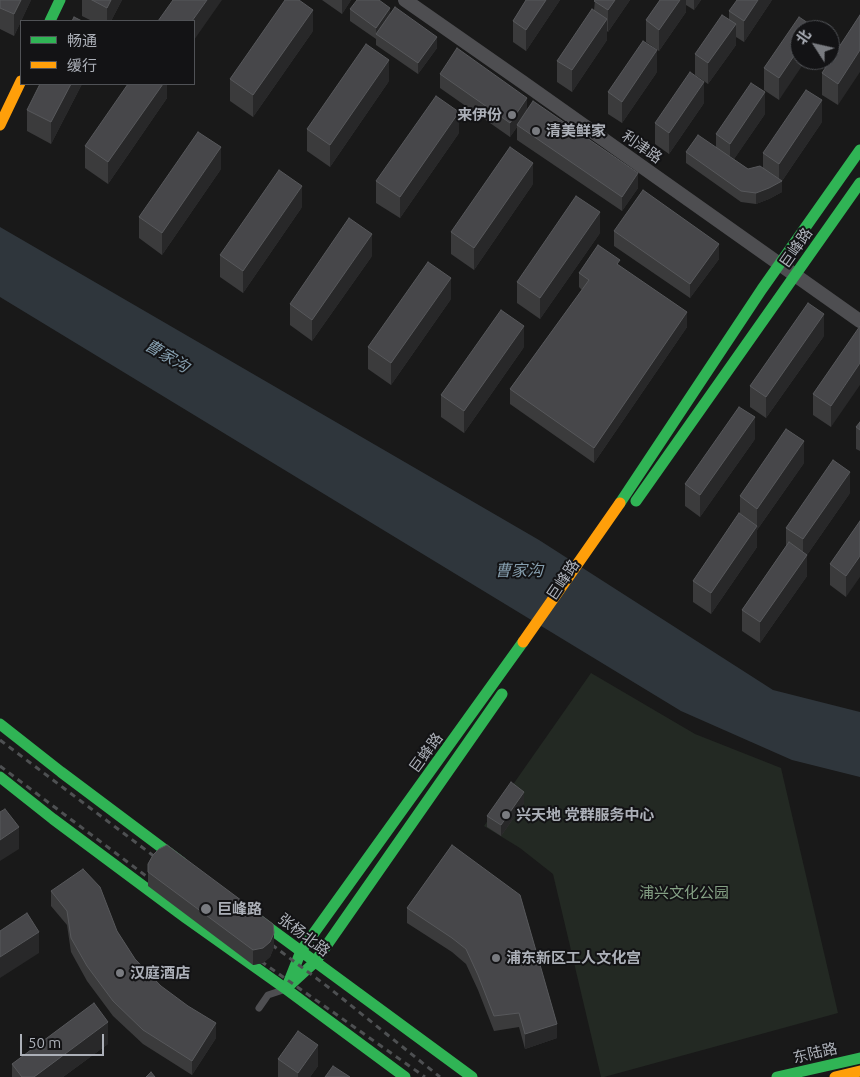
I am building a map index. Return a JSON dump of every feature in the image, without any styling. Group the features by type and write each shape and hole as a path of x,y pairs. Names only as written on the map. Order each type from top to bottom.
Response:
{"main road":[{"path":"50,20 60,0"},
{"path":"0,125 20,83"},
{"name":"巨峰路","path":"597,537 780,264 860,150"},
{"name":"巨峰路","path":"629,511 860,183"},
{"name":"巨蜂路","path":"286,989 301,951 597,537"},
{"path":"286,989 315,962 507,688"},
{"path":"0,724 60,772 192,870"},
{"path":"0,778 186,918 405,1077"},
{"name":"张杨北路","path":"247,911 472,1077"},
{"name":"东陆路","path":"777,1077 860,1058"},
{"name":"东陆路","path":"835,1077 860,1071"}],"street":[{"name":"利津路","path":"405,0 860,321"}],"lane":[{"path":"259,1008 268,995 286,989"}],"green space":[{"name":"浦兴文化公园","path":"591,673 695,734 781,768 838,1013 601,1077 553,874 520,848 484,826"}],"water":[{"name":"曹家沟","path":"0,227 539,540 773,690 860,712 860,777 792,760 681,711 0,297"}],"building":[{"path":"0,0 21,0 14,14 0,8"},
{"path":"92,0 111,0 107,8"},
{"path":"173,0 207,0 193,20 159,20"},
{"path":"285,0 299,0 313,10 253,95 230,79"},
{"path":"357,0 379,0 390,8 376,28 350,9"},
{"path":"526,0 546,0 526,30 513,21"},
{"path":"595,0 615,0 608,10"},
{"path":"660,0 680,0 659,30 646,20"},
{"path":"737,0 758,0 744,21 729,11"},
{"path":"395,7 437,37 418,63 376,34"},
{"path":"592,9 607,19 572,70 557,61"},
{"path":"722,15 736,24 708,63 695,54"},
{"path":"860,15 860,50 838,84 822,73 824,70 840,70 840,46"},
{"path":"790,30 790,62 779,78 764,68"},
{"path":"643,41 657,50 622,102 608,92"},
{"path":"366,44 389,60 330,145 307,129"},
{"path":"457,48 527,98 510,123 440,74"},
{"path":"690,72 704,82 669,133 655,123"},
{"path":"751,83 765,92 730,144 716,134"},
{"path":"40,85 70,85 51,122 27,110"},
{"path":"127,85 162,85 108,162 85,146"},
{"path":"806,90 822,100 779,164 763,153"},
{"path":"436,96 459,112 400,197 376,181"},
{"path":"533,101 638,173 622,197 517,125"},
{"path":"198,132 221,147 162,233 139,217"},
{"path":"698,135 748,169 760,166 782,181 756,193 741,191 686,152"},
{"path":"510,147 533,163 474,248 451,232"},
{"path":"279,170 302,186 243,271 220,255"},
{"path":"643,190 719,244 690,284 614,231"},
{"path":"576,196 600,212 540,298 517,282"},
{"path":"349,218 372,234 312,320 290,304"},
{"path":"598,245 620,260 617,264 687,312 594,448 510,389 589,280 579,273"},
{"path":"428,262 451,278 391,363 368,347"},
{"path":"808,303 824,314 766,397 750,386"},
{"path":"501,310 524,326 464,411 441,395"},
{"path":"860,326 860,363 831,406 813,394"},
{"path":"739,407 755,417 700,495 685,484"},
{"path":"860,422 860,430 856,427"},
{"path":"786,429 804,441 757,509 740,496"},
{"path":"833,460 850,472 803,539 786,528"},
{"path":"739,513 757,526 711,593 693,581"},
{"path":"860,521 860,556 846,576 830,564"},
{"path":"789,542 807,555 760,622 742,610"},
{"path":"511,782 524,792 501,825 487,816"},
{"path":"5,809 19,827 0,840 0,812"},
{"name":"巨峰路","path":"167,845 273,924 274,933 270,942 263,948 253,950 148,872 148,864 153,855"},
{"name":"浦东新区工人文化宫","path":"452,845 520,895 557,1024 525,1034 519,1013 494,1016 466,949 407,908"},
{"path":"83,869 100,887 117,931 135,959 161,986 188,1006 216,1023 192,1061 143,1030 113,1001 87,966 71,938 67,911 51,891"},
{"path":"27,913 39,932 0,957 0,931"},
{"path":"94,1003 108,1022 34,1077 22,1077 12,1064"},
{"path":"298,1031 318,1045 298,1073 278,1059"},
{"path":"333,1066 350,1077 325,1077"},
{"path":"151,1072 155,1077 146,1077"}],"railway":[{"path":"0,740 163,863"},
{"path":"0,766 158,885"},
{"path":"263,938 328,987 440,1077"},
{"path":"252,955 425,1077"}],"traffic: fast":[{"path":"50,20 60,0"},
{"path":"620,503 762,289 860,150"},
{"path":"636,501 860,183"},
{"path":"286,989 301,951 523,642"},
{"path":"291,984 315,962 502,694"},
{"path":"0,724 181,862"},
{"path":"0,777 186,918 405,1077"},
{"path":"253,916 472,1077"},
{"path":"777,1077 860,1058"}],"traffic: slow":[{"path":"0,125 20,83"},
{"path":"523,642 620,503"},
{"path":"835,1077 860,1071"}],"place":[{"name":"来伊份","path":"512,115"},
{"name":"清美鲜家","path":"536,131"},
{"name":"兴天地 党群服务中心","path":"506,815"},
{"name":"巨峰路","path":"206,909"},
{"name":"浦东新区工人文化宫","path":"496,958"},
{"name":"汉庭酒店","path":"120,973"}]}
